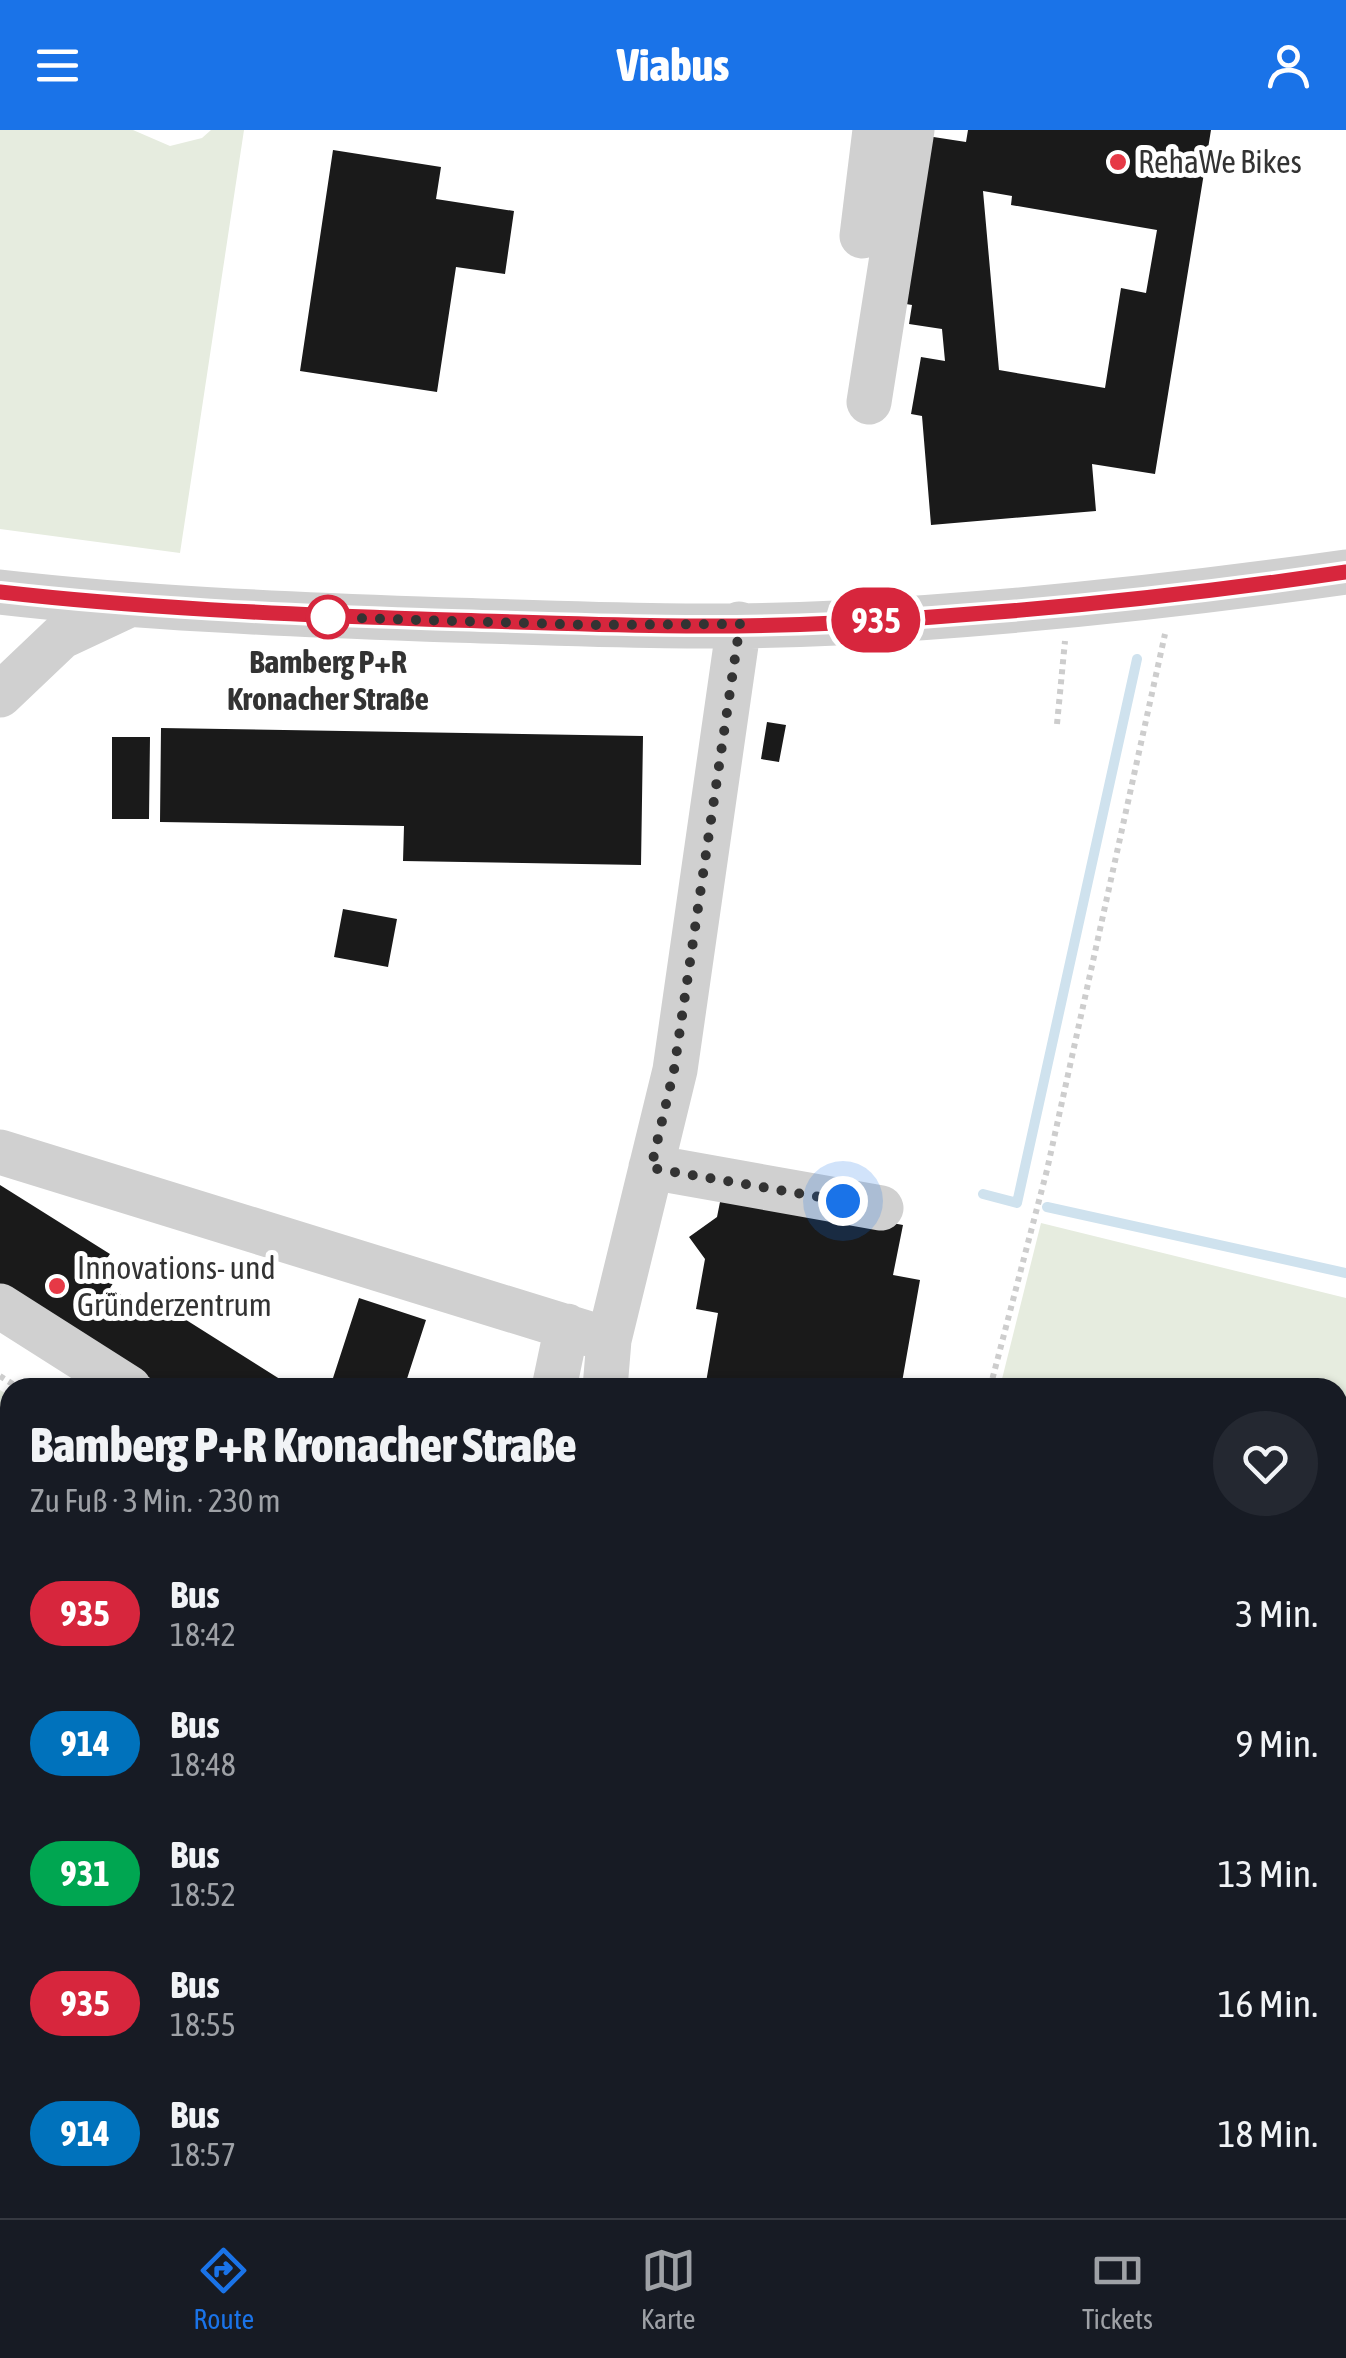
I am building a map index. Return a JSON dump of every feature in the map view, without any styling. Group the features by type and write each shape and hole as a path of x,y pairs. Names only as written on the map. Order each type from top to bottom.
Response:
{"street":[{"path":"862,236 876,130"},
{"path":"868,402 912,130"},
{"path":"0,592 127,606 318,617 590,625 834,623 1169,598 1346,572"},
{"path":"0,695 61,636 127,606"},
{"path":"605,1378 609,1340 674,1070 740,624"},
{"path":"0,1152 609,1340"},
{"path":"651,1168 881,1208"},
{"path":"0,1306 113,1378"},
{"path":"554,1378 556,1323"}],"path":[{"path":"1058,724 1067,607"},
{"path":"993,1378 1047,1170 1163,658"}],"shaded area":[{"path":"0,130 133,130 170,146 202,138 211,130 244,130 180,553 0,529"},
{"path":"1041,1223 1346,1298 1346,1378 1002,1378"}],"building":[{"path":"968,130 1211,130 1155,474 1092,464 1096,511 931,525 922,416 911,414 921,357 945,361 942,329 909,324 912,305 900,303 927,136 966,142","holes":["983,191 1012,196 1011,205 1157,230 1146,293 1121,288 1105,388 999,370"]},
{"path":"333,150 441,167 436,199 514,211 505,274 456,267 437,392 300,371"},
{"path":"767,722 786,725 779,762 761,759"},
{"path":"161,728 643,736 641,865 403,861 404,826 160,822"},
{"path":"112,737 150,737 149,819 112,819"},
{"path":"343,909 397,919 388,967 334,957"},
{"name":"Innovations- und Gründerzentrum","path":"0,1185 110,1254 101,1267 117,1277 110,1288 138,1305 145,1294 278,1378 150,1378 0,1284"},
{"path":"722,1192 903,1225 893,1275 920,1280 903,1378 707,1378 718,1313 696,1309 705,1259 689,1237 717,1217"},
{"name":"Innovations- und Gründerzentrum","path":"359,1298 426,1320 407,1378 333,1378"}],"waterway":[{"path":"983,1194 1017,1203 1137,659"},
{"path":"1047,1207 1346,1273"}],"bus line":[{"name":"935","path":"0,592 146,608 318,617 590,625 834,623 1169,598 1346,572"}],"place":[{"name":"RehaWe Bikes","path":"1118,162"},
{"name":"Bamberg P+R Kronacher Straße","path":"328,617"},
{"name":"Innovations- und Gründerzentrum","path":"57,1286"}],"route":[{"path":"328,617 318,617 590,625 740,624 674,1070 651,1168 843,1201"}]}
